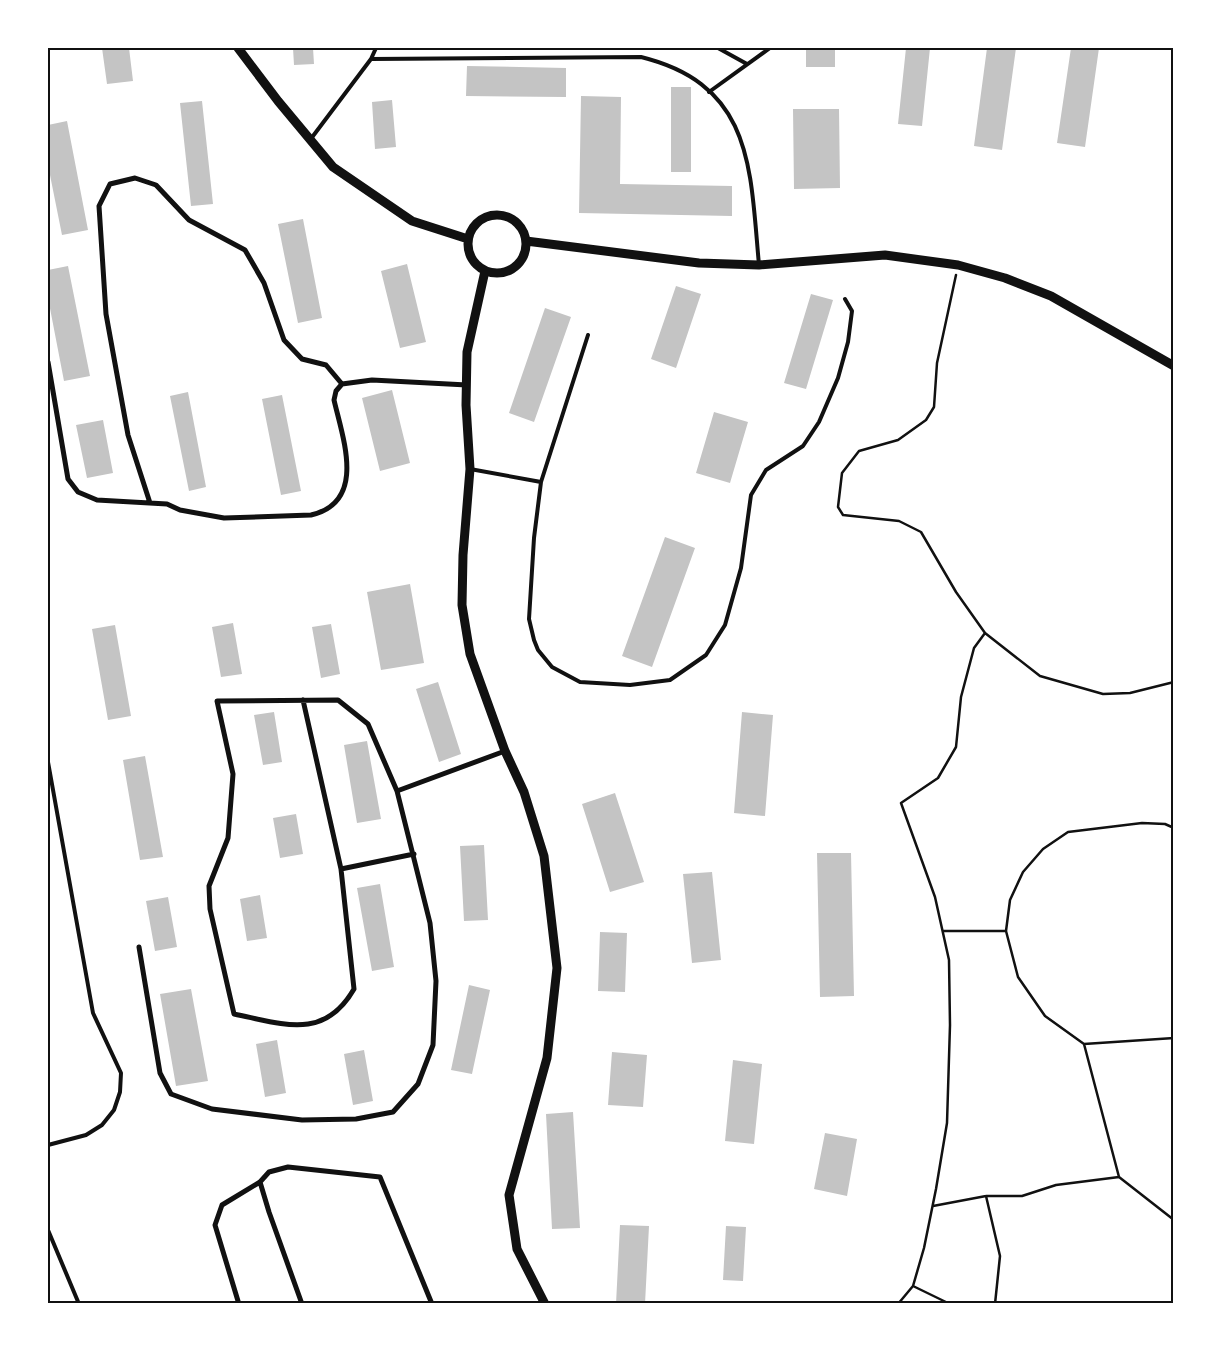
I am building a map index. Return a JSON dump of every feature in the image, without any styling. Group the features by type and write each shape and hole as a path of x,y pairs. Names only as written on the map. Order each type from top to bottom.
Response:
{"street":[{"path":"238,48 333,167 412,221 468,239"},
{"path":"150,503 128,435 106,314 99,206 110,184 135,178 156,185 189,220 245,250 264,283 284,340 302,359 326,365 342,384"},
{"path":"494,215 509,217 516,222 521,227 526,242 524,257 514,268 500,273 484,271 473,261 468,247 468,239 474,225 487,216 494,215"},
{"path":"526,242 699,263 759,265 885,255 958,265 1005,278 1051,296 1174,366"},
{"path":"484,271 467,352 470,470 462,554 462,605 470,654 505,751 524,792 544,856 556,968 547,1058 509,1195 517,1249 545,1304"},
{"path":"48,362 68,479 72,486 90,499 167,504 180,510 224,518 311,515 330,508 344,492 348,477 334,400 336,391 342,384 372,380 467,385"},
{"path":"139,947 160,1073 171,1094 212,1108 302,1120 356,1119 392,1112 418,1084 433,1045 436,981 431,933 414,854 397,791 368,724 338,700 303,700 217,701 233,774 228,838 209,886 210,909 234,1014 288,1025 320,1023 345,1004 354,988 341,868 303,700"},
{"path":"397,791 505,751"},
{"path":"341,868 414,854"},
{"path":"238,1301 215,1225 222,1205 260,1182 269,1172 288,1167 380,1177 432,1304"},
{"path":"260,1182 302,1304"}],"lane":[{"path":"310,140 371,59 376,48"},
{"path":"718,48 747,64"},
{"path":"709,92 770,48"},
{"path":"371,59 641,56 671,66 709,92 729,116 747,155 759,265"},
{"path":"588,335 541,482 534,538 530,619 534,640 538,650 552,667 570,679 580,682 630,685 670,680 706,655 726,625 740,568 752,494 766,470 803,446 819,422 838,378 848,342 852,311 845,299"},
{"path":"470,470 541,482"},
{"path":"48,762 93,1013 121,1073 120,1092 114,1110 102,1125 86,1136 48,1145"},
{"path":"48,1230 79,1304"}],"path":[{"path":"958,265 937,363 934,407 926,420 898,440 859,451 842,473 838,507 843,515 899,521 921,532 956,592 985,633 1040,676 1103,694 1130,693 1174,682"},
{"path":"898,1304 913,1286 924,1248 933,1206 946,1123 949,960 935,897 901,803 938,778 956,747 961,697 974,648 985,633"},
{"path":"1174,828 1165,824 1142,823 1068,832 1043,849 1023,872 1010,900 1006,931 1018,977 1045,1016 1084,1044 1174,1038"},
{"path":"943,931 1006,931"},
{"path":"1084,1044 1119,1177 1174,1220"},
{"path":"933,1206 986,1196 1022,1196 1056,1185 1119,1177"},
{"path":"986,1196 1000,1256 995,1304"},
{"path":"913,1286 950,1304"}],"building":[{"path":"102,48 129,48 133,81 107,84"},
{"path":"293,48 313,48 314,64 294,65"},
{"path":"806,48 835,48 835,67 806,67"},
{"path":"906,48 930,48 922,126 898,124"},
{"path":"987,48 1016,48 1002,150 974,146"},
{"path":"1071,48 1099,48 1085,147 1057,143"},
{"path":"467,66 566,68 566,97 466,96"},
{"path":"671,87 691,87 691,172 671,172"},
{"path":"581,96 621,97 620,184 732,186 732,216 579,213"},
{"path":"392,100 396,147 375,149 372,102"},
{"path":"202,101 213,204 191,206 180,103"},
{"path":"793,109 839,109 840,188 794,189"},
{"path":"67,121 88,230 62,235 48,165 48,125"},
{"path":"303,219 322,318 298,323 278,224"},
{"path":"407,264 426,342 400,348 381,271"},
{"path":"68,266 90,376 64,381 48,298 48,270"},
{"path":"676,286 701,294 676,368 651,359"},
{"path":"811,294 833,300 806,389 784,383"},
{"path":"545,308 571,317 534,422 509,413"},
{"path":"392,390 410,463 380,471 362,398"},
{"path":"188,392 206,487 189,491 170,396"},
{"path":"282,395 301,491 281,495 262,399"},
{"path":"714,412 748,422 730,483 696,473"},
{"path":"103,420 113,473 87,478 76,425"},
{"path":"665,537 695,548 652,667 622,656"},
{"path":"410,584 424,663 381,670 367,592"},
{"path":"233,623 242,674 221,677 212,627"},
{"path":"331,624 340,674 321,678 312,627"},
{"path":"115,625 131,716 108,720 92,629"},
{"path":"438,682 461,754 439,762 416,689"},
{"path":"274,712 282,762 263,765 254,715"},
{"path":"742,712 773,715 765,816 734,813"},
{"path":"367,741 381,819 357,823 344,745"},
{"path":"145,756 163,857 140,860 123,760"},
{"path":"615,793 644,882 610,892 582,804"},
{"path":"296,814 303,854 280,858 273,818"},
{"path":"484,845 488,920 464,921 460,846"},
{"path":"817,853 851,853 854,996 820,997"},
{"path":"712,872 721,960 692,963 683,874"},
{"path":"380,884 394,967 372,971 357,888"},
{"path":"260,895 267,938 247,941 240,899"},
{"path":"168,897 177,947 155,951 146,901"},
{"path":"600,932 627,933 625,992 598,991"},
{"path":"469,985 490,990 472,1074 451,1070"},
{"path":"191,989 208,1081 176,1086 160,994"},
{"path":"277,1040 286,1093 265,1097 256,1044"},
{"path":"364,1050 373,1101 353,1105 344,1054"},
{"path":"612,1052 647,1055 643,1107 608,1105"},
{"path":"733,1060 762,1064 754,1144 725,1141"},
{"path":"573,1112 580,1228 552,1229 546,1114"},
{"path":"825,1133 857,1139 847,1196 814,1189"},
{"path":"620,1225 649,1226 645,1304 616,1304"},
{"path":"726,1226 746,1227 743,1281 723,1280"}]}
